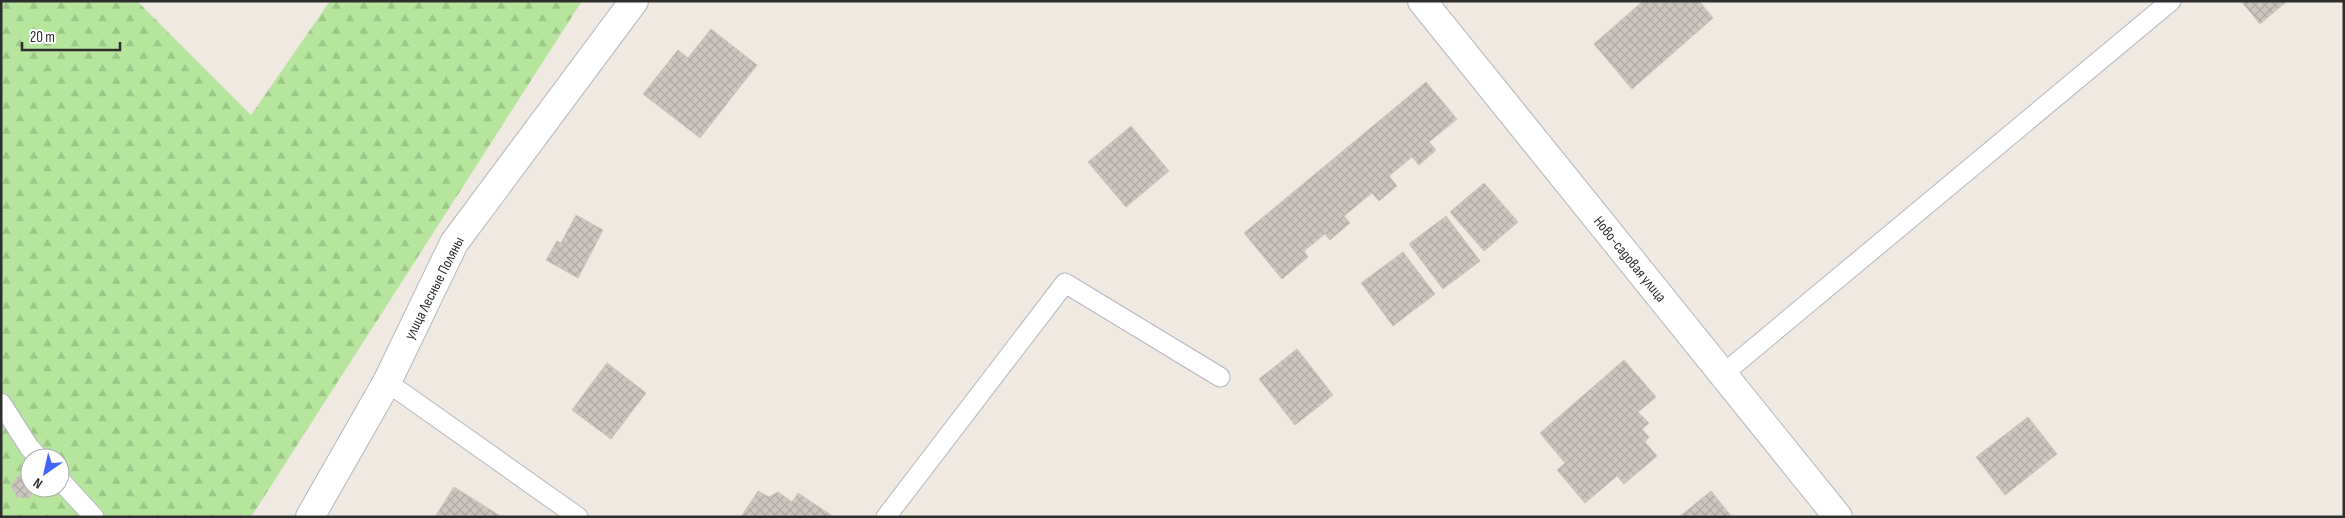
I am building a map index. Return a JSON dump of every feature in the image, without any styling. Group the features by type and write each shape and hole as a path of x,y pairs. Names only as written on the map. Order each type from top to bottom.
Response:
{"street":[{"name":"улица Лесные Поляны","path":"310,517 387,382 454,243 634,1"},
{"name":"Ново-садовая улица","path":"1422,1 1838,517"}],"lane":[{"path":"1723,374 2171,1"},
{"path":"886,517 1065,283 1220,377"},
{"path":"387,382 578,517"},
{"path":"1,403 31,448"},
{"path":"70,491 94,517"}],"green space":[{"path":"1,1 137,1 251,115 330,1 582,1 251,517 1,517"}],"building":[{"path":"1643,1 1699,1 1713,18 1632,89 1594,44"},
{"path":"2241,1 2287,1 2260,24"},
{"path":"711,29 757,65 700,138 643,94 678,50 688,58"},
{"path":"1426,82 1457,119 1429,142 1436,150 1419,165 1412,157 1389,176 1397,186 1379,201 1372,193 1344,216 1350,223 1330,240 1325,234 1304,251 1308,257 1282,279 1244,233"},
{"path":"1131,126 1169,171 1126,207 1088,162"},
{"path":"1484,183 1518,222 1484,251 1450,212"},
{"path":"576,215 603,230 578,278 546,260 557,241 561,243"},
{"path":"1446,216 1480,261 1443,289 1409,244"},
{"path":"1403,252 1435,294 1393,326 1361,283"},
{"path":"1297,349 1333,395 1295,425 1259,379"},
{"path":"1624,360 1656,397 1638,412 1649,423 1642,429 1649,437 1645,442 1657,456 1624,484 1617,476 1585,503 1557,470 1565,463 1540,433"},
{"path":"607,363 646,393 611,439 572,410"},
{"path":"2028,417 2057,454 2005,495 1976,457"},
{"path":"18,476 20,476 20,497 17,497 11,486"},
{"path":"454,487 502,517 435,517"},
{"path":"758,491 769,497 778,492 792,502 798,493 834,517 741,517"},
{"path":"1711,491 1732,517 1679,517"}]}
